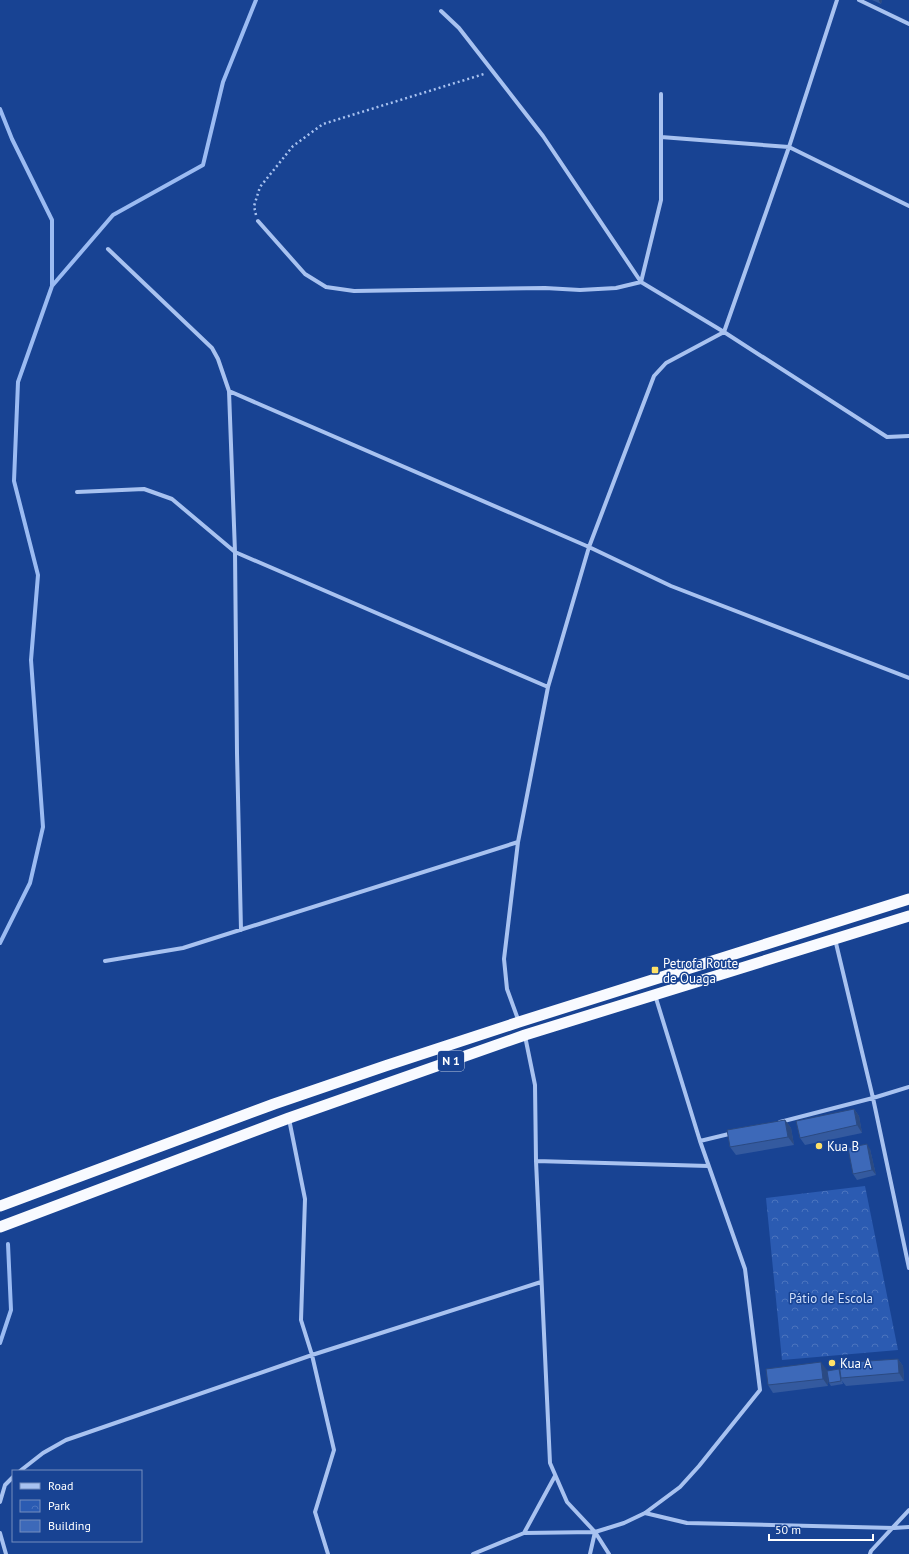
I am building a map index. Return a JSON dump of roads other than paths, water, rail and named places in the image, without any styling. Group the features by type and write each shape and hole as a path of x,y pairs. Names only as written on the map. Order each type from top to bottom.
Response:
{"highway":[{"name":"N 1","path":"0,1206 274,1104 519,1022 909,899"},
{"name":"N 1","path":"0,1227 289,1118 525,1035 909,916"},
{"path":"606,994 610,1009"}],"street":[{"path":"519,1022 507,989 504,959 518,842 548,687 589,547 654,376 666,363 724,332 789,147 837,0"},
{"path":"859,0 909,24"},
{"path":"441,11 459,28 542,136 641,282 724,332 887,437 909,436"},
{"path":"641,282 661,200 661,94"},
{"path":"661,137 789,147 909,206"},
{"path":"258,221 305,274 326,287 354,291 545,288 580,290 616,288 641,282"},
{"path":"108,249 212,348 218,359 229,391 235,552 241,930"},
{"path":"229,391 589,547 672,586 909,678"},
{"path":"77,492 144,489 172,499 235,552 548,687"},
{"path":"105,961 183,948 518,842"},
{"path":"835,939 874,1098 909,1268"},
{"path":"473,1554 524,1533 596,1532 624,1523 645,1513 680,1487 699,1466 760,1390 745,1269 700,1142 655,995"},
{"path":"525,1035 535,1085 536,1161 550,1463 567,1502 596,1532 609,1554"},
{"path":"775,1123 874,1098 909,1087"},
{"path":"289,1118 305,1199 301,1320 312,1355 334,1450 315,1512 328,1554"},
{"path":"700,1142 738,1132"},
{"path":"536,1161 708,1166"},
{"path":"904,1243 909,1242"},
{"path":"21,1470 43,1453 66,1440 312,1355 541,1282"},
{"path":"524,1533 555,1476"},
{"path":"0,1502 5,1485 12,1478"},
{"path":"870,1554 871,1551 894,1528 909,1510"},
{"path":"645,1513 688,1523 894,1528 909,1527"},
{"path":"590,1554 596,1532"},
{"path":"0,1534 6,1554"}],"waterway":[{"path":"52,286 113,215 203,165 223,82 256,0"},
{"path":"0,109 12,139 52,220 52,286 18,382 14,481 38,575 31,660 43,827 30,883 0,943"},
{"path":"0,1343 11,1310 8,1244"}],"place":[{"name":"Petrofa Route de Ouaga","path":"655,970"},
{"name":"Kua B","path":"819,1146"},
{"name":"Kua A","path":"832,1363"}],"park label":[{"name":"Pátio de Escola","path":"831,1298"}]}
